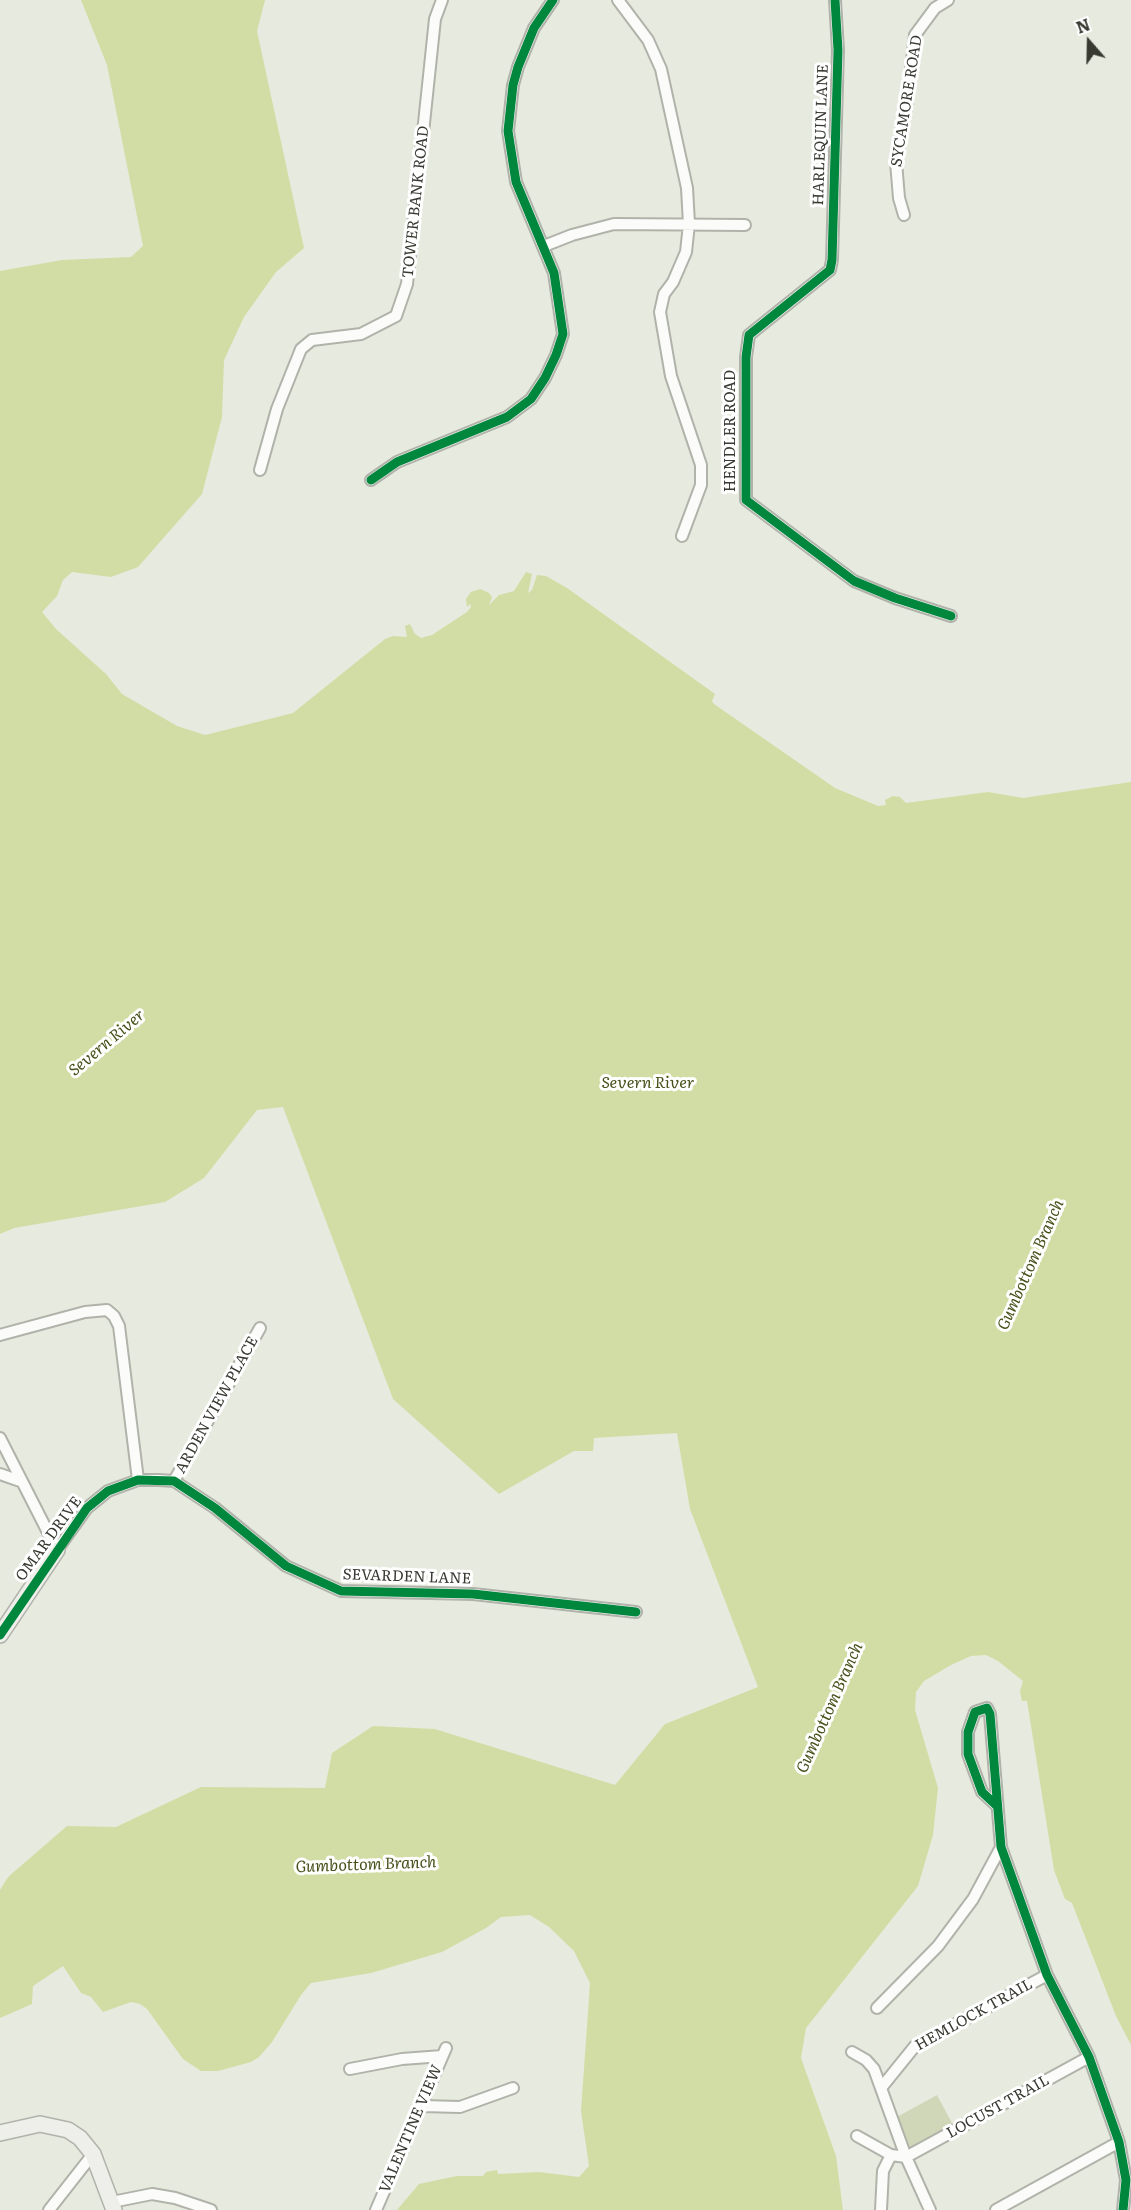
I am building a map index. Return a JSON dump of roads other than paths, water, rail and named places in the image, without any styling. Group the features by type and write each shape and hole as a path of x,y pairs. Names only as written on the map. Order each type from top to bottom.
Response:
{"street":[{"name":"TOWER BANK ROAD","path":"260,470 278,408 301,349 312,340 361,334 396,316 407,284 435,19 442,0"},
{"path":"371,480 397,462 507,417 531,399 545,378 562,334 554,273 516,182 508,131 513,85 518,67 534,28 553,0"},
{"path":"618,0 648,40 661,69 682,154 689,224 686,252 673,282 664,294 660,312 671,376 701,465 701,485 682,536"},
{"name":"HARLEQUIN LANE","path":"830,270 838,60 835,0"},
{"name":"SYCAMORE ROAD","path":"904,215 899,198 896,162 907,102 915,35 934,8 948,0"},
{"path":"544,246 572,235 614,224 745,225"},
{"name":"HENDLER ROAD","path":"830,270 749,335 746,357 746,500 854,581 895,598 951,616"},
{"path":"0,1335 85,1312 107,1310 114,1316 119,1326 138,1480"},
{"name":"ARDEN VIEW PLACE","path":"174,1481 260,1328"},
{"path":"0,1438 57,1550"},
{"path":"0,1474 20,1481"},
{"name":"OMAR DRIVE","path":"0,1635 57,1550 96,1500 108,1491 138,1480 174,1481"},
{"name":"SEVARDEN LANE","path":"174,1481 215,1509 286,1566 341,1591 473,1594 636,1612"},
{"path":"997,1806 982,1792 968,1754 968,1732 975,1712 987,1708 990,1714 1001,1847 1047,1975 1089,2057 1119,2142 1126,2180 1123,2210"},
{"path":"877,2008 938,1946 973,1899 1001,1847"},
{"name":"HEMLOCK TRAIL","path":"881,2088 915,2046 1047,1975"},
{"name":"VALENTINE VIEW","path":"350,2069 444,2052 376,2210"},
{"path":"852,2052 866,2060 874,2069 906,2157 930,2210"},
{"name":"LOCUST TRAIL","path":"906,2157 1089,2057"},
{"path":"422,2106 460,2107 513,2088"},
{"path":"0,2133 40,2124 58,2127 80,2138 93,2154 113,2206 152,2194 175,2198 211,2210"},
{"path":"857,2136 891,2155 906,2157"},
{"path":"996,2210 1119,2142"},
{"path":"49,2210 93,2154"},
{"path":"881,2210 883,2171 891,2155"}],"water":[{"name":"Severn River","path":"81,0 265,0 257,31 304,248 276,272 244,317 224,360 222,417 202,494 138,567 111,577 72,572 63,580 57,596 42,612 56,629 106,674 122,694 177,726 205,735 293,713 385,639 393,636 407,637 405,626 410,624 415,634 421,638 432,635 467,612 471,607 470,604 467,607 466,599 471,592 480,589 489,593 492,597 489,605 499,595 514,591 526,572 532,574 528,593 532,590 537,575 546,576 567,588 715,694 712,701 714,704 835,788 878,806 886,805 885,800 893,796 900,797 906,803 988,792 1023,798 1131,782 1131,2045 1116,2016 1072,1903 1065,1899 1054,1870 1027,1701 1022,1701 1020,1691 1023,1681 998,1661 986,1655 971,1656 924,1681 916,1692 915,1710 938,1788 933,1835 918,1886 806,2028 801,2058 836,2156 843,2210 397,2210 419,2184 457,2176 483,2176 486,2172 497,2170 498,2174 539,2172 579,2177 589,2166 581,2111 590,1983 574,1951 549,1927 530,1915 501,1917 486,1928 442,1952 371,1973 311,1983 272,2042 259,2057 251,2062 218,2071 201,2071 183,2059 147,2009 140,2004 131,2002 103,2012 91,1997 81,1993 63,1966 33,1986 32,2004 0,2018 0,1890 8,1877 67,1826 116,1827 201,1787 325,1788 332,1753 373,1726 435,1729 615,1785 665,1724 758,1687 690,1509 677,1433 594,1438 593,1451 574,1451 499,1494 393,1399 283,1107 257,1110 204,1178 165,1202 14,1228 0,1234 0,271 62,260 131,257 143,246 107,65"}],"water label":[{"name":"Gumbottom Branch","path":"1031,1265"},
{"name":"Gumbottom Branch","path":"830,1708"},
{"name":"Gumbottom Branch","path":"366,1865"}]}
